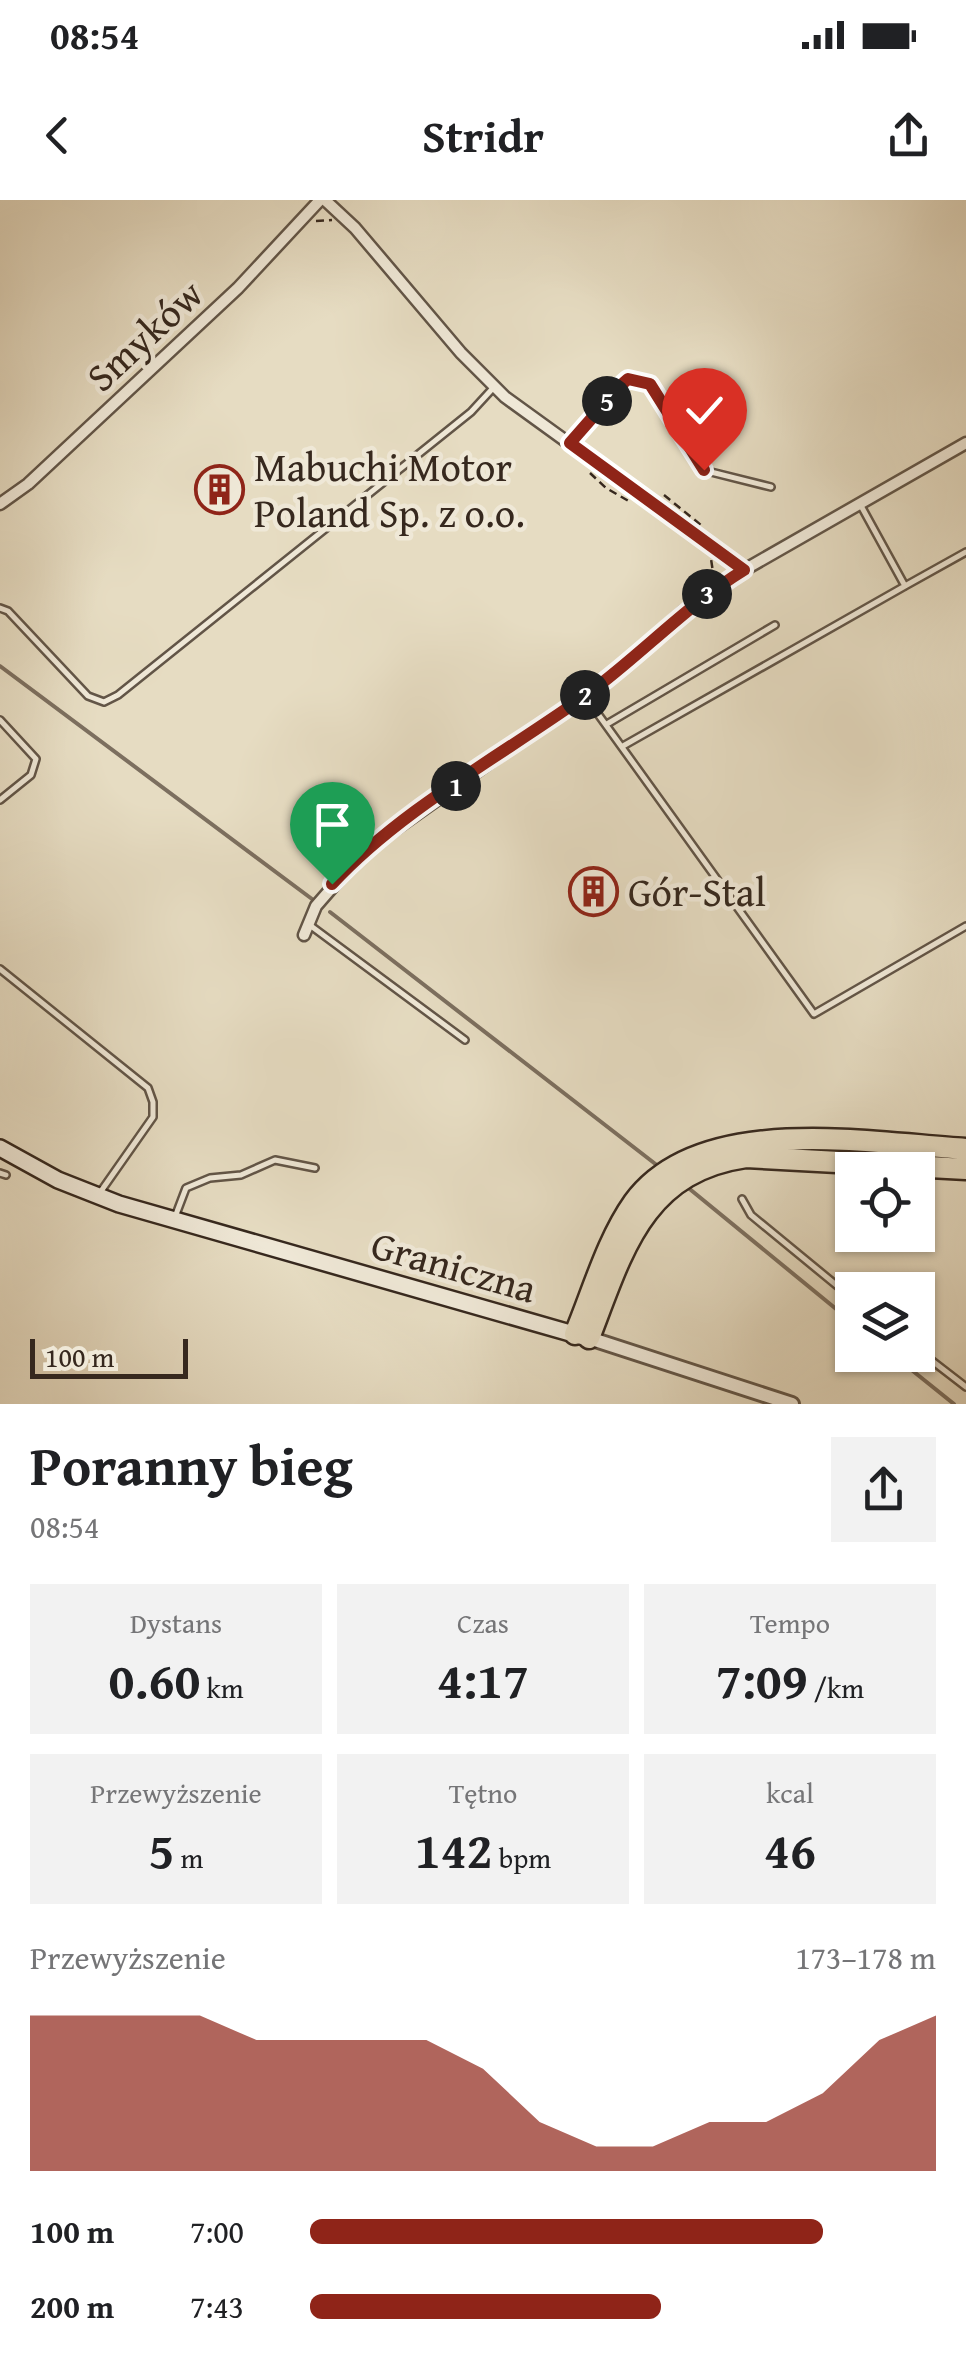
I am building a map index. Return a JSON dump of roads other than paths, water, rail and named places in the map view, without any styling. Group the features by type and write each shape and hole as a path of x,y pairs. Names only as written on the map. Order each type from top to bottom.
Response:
{"highway":[{"path":"582,1336 623,1220 650,1183 682,1162 720,1147 789,1142 966,1150"},
{"path":"582,1336 646,1210 662,1193 696,1170 746,1157 966,1168"}],"main road":[{"name":"Graniczna","path":"0,1148 97,1196 582,1336"}],"street":[{"path":"322,200 355,228 494,387 744,570"},
{"name":"Smyków","path":"0,504 28,484 238,288 322,200"},
{"path":"306,930 316,906 332,884 363,852 585,696 684,610 744,570 966,443"},
{"name":"Graniczna","path":"582,1336 792,1404"}],"lane":[{"path":"570,443 620,386 628,379 638,379 650,384 704,470 772,487"},
{"path":"0,608 8,611 88,696 104,702 118,695 471,412 494,387"},
{"path":"860,504 906,586"},
{"path":"623,746 966,552"},
{"path":"607,724 775,625"},
{"path":"585,696 814,1014 966,926"},
{"path":"0,720 36,759 31,775 0,800"},
{"path":"306,930 465,1040"},
{"path":"0,969 148,1088 153,1117 97,1196"},
{"path":"174,1220 186,1188 210,1178 241,1175 275,1160 315,1168"},
{"path":"742,1199 751,1215 835,1284"},
{"path":"935,1363 966,1387"}],"waterway":[{"path":"0,666 312,899"},
{"path":"330,912 658,1166"},
{"path":"686,1186 835,1308"},
{"path":"914,1372 954,1404"}],"place":[{"name":"Mabuchi Motor Poland Sp. z o.o.","path":"219,489"},
{"name":"Gór-Stal","path":"593,891"}]}
